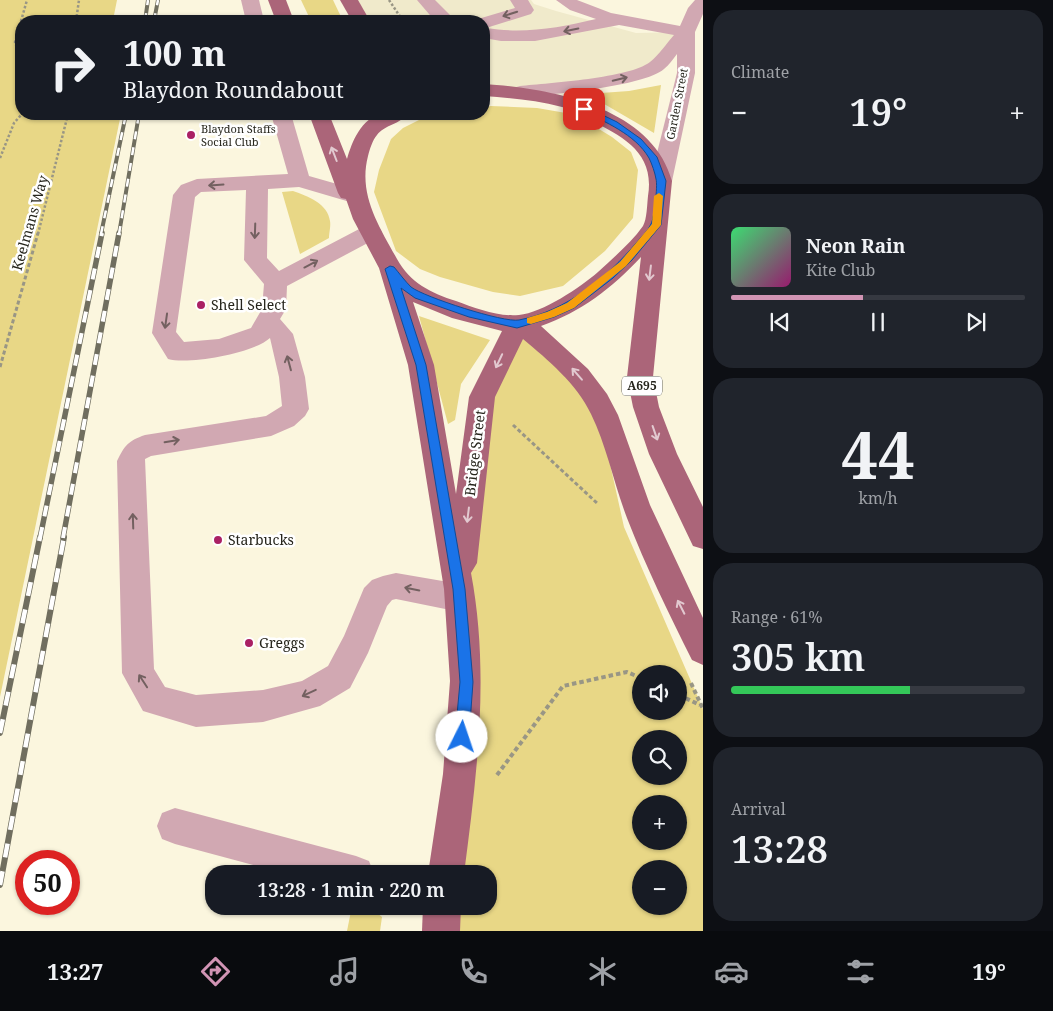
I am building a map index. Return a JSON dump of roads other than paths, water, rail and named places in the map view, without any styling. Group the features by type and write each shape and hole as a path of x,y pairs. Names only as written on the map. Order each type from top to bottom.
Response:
{"main road":[{"path":"276,0 282,15"},
{"path":"349,0 358,15"},
{"path":"490,90 520,92 571,102 614,124 638,140 649,152 657,165 661,181 656,225 623,264 579,299 550,315 519,324"},
{"path":"322,120 361,214 390,269 408,289 419,296 472,315 519,324 548,344 582,380 605,414 635,503 668,582 703,650"},
{"path":"361,214 353,187 359,150 369,131 387,120"},
{"name":"A695","path":"656,225 640,377 646,407 663,454 703,536"},
{"name":"Bridge Street","path":"390,269 421,365 460,593 466,682 460,774 447,865"},
{"name":"Bridge Street","path":"460,593 482,397 519,324"},
{"path":"441,931 442,915"}],"street":[{"path":"250,0 254,15"},
{"path":"426,0 440,15"},
{"path":"436,0 443,15"},
{"path":"490,21 525,10 519,0"},
{"path":"565,0 584,9 618,20 686,32 696,8 703,2"},
{"path":"490,34 519,37 558,33 618,20"},
{"name":"Garden Street","path":"520,92 614,80 642,73 657,66 686,32"},
{"name":"Garden Street","path":"661,181 686,73 686,32"},
{"path":"283,120 300,180"},
{"path":"300,180 361,214 276,282 274,309 260,334 221,348 178,352 164,333 184,195 197,186 300,180"},
{"path":"257,182 255,260 276,282"},
{"path":"268,322 281,334 292,377 296,410 285,419 271,426 145,446 135,452 131,461 138,673 155,700 196,711 263,706 308,695 339,677 357,643 375,598 384,589 396,586 460,593"},
{"path":"175,826 322,865"}],"railway":[{"path":"146,15 148,0"},
{"path":"155,15 158,0"},
{"path":"101,234 125,120"},
{"path":"119,234 138,120"},
{"path":"40,538 102,233"},
{"path":"63,538 119,233"},
{"path":"0,733 40,537"},
{"path":"0,885 64,537"}],"place":[{"name":"Blaydon Staffs Social Club","path":"191,135"},
{"name":"Shell Select","path":"201,305"},
{"name":"Starbucks","path":"218,540"},
{"name":"Greggs","path":"249,643"}]}
